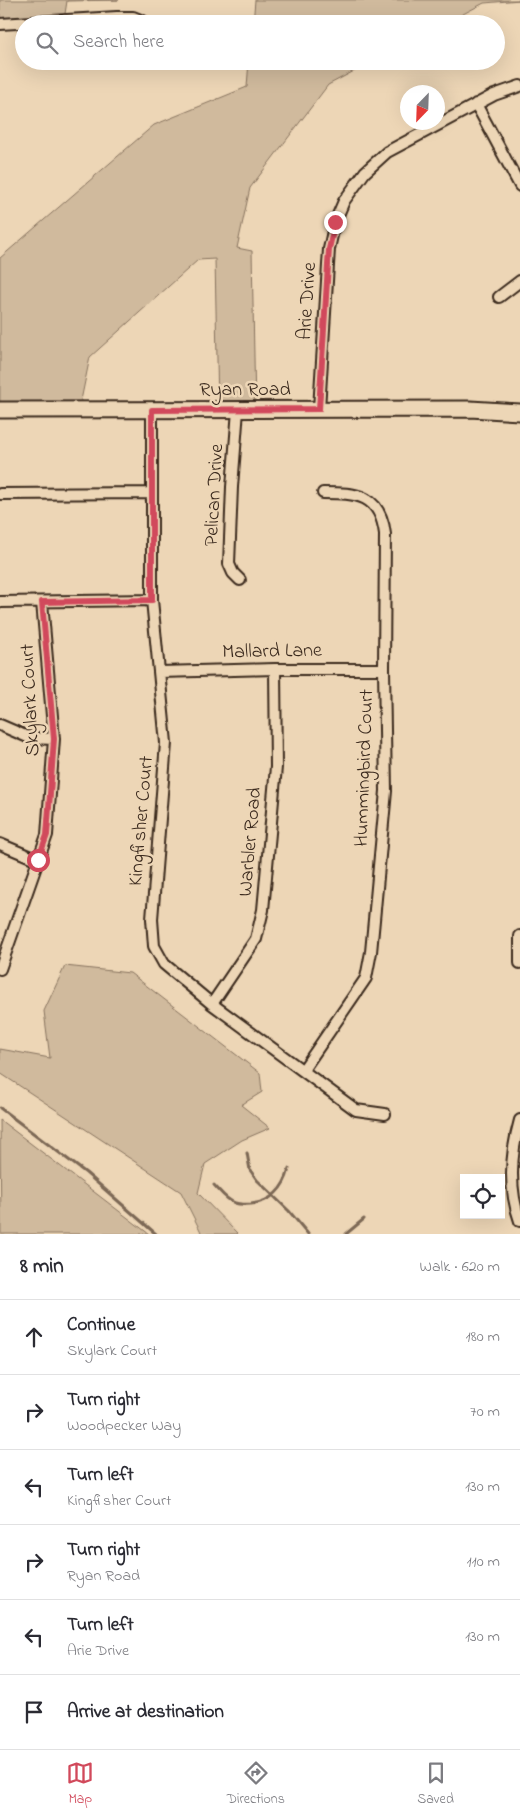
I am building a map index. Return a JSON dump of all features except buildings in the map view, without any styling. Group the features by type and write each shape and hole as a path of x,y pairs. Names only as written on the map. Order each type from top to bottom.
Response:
{"street":[{"path":"0,24 15,23"},
{"name":"Arie Drive","path":"319,409 329,249 335,222 344,201 365,172 387,152 494,95 520,86"},
{"path":"476,104 520,186"},
{"path":"499,297 520,281"},
{"name":"Ryan Road","path":"0,410 319,409 520,412"},
{"name":"Kingfisher Court","path":"152,410 152,600 166,743 152,919 154,946 164,964 212,1004 356,1110 384,1114"},
{"name":"Pelican Drive","path":"238,410 229,564 240,580"},
{"path":"0,494 152,493"},
{"name":"Hummingbird Court","path":"303,1070 366,978 371,952 386,792 384,521 382,515 373,504 361,496 350,493 322,493"},
{"path":"0,602 152,600"},
{"name":"Skylark Court","path":"0,969 47,835 54,739 42,602"},
{"name":"Mallard Lane","path":"160,672 275,669 384,670"},
{"name":"Warbler Road","path":"212,1004 256,939 263,910 276,767 275,669"},
{"path":"0,724 30,738 54,739"},
{"path":"0,844 38,860"},
{"path":"520,936 520,963"},
{"path":"520,1120 514,1147 512,1178 515,1204 520,1221"}],"shaded area":[{"path":"0,0 119,0 67,1 65,15 15,15 15,23 0,24"},
{"path":"255,0 520,0 484,3 461,15 254,15"},
{"path":"248,70 356,70 328,85 250,188 237,248 252,251 255,410 218,410 215,259 198,260 90,357 79,410 0,410 0,258 154,125 247,87"},
{"path":"65,966 130,973 260,1073 262,1092 241,1105 270,1128 242,1140 205,1164 198,1193 238,1234 202,1234 181,1192 0,1073 0,1049 50,1058 44,1011"},
{"path":"0,1120 149,1234 1,1234"}],"waterway":[{"path":"0,1108 86,1173 156,1234"},
{"path":"247,1153 250,1170 257,1180 289,1211 308,1234"},
{"path":"214,1185 232,1202 239,1204 258,1203 276,1193 284,1183 289,1169"},
{"path":"346,1234 364,1219"}],"route":[{"path":"38,860 47,835 54,739 42,602 152,600 152,410 319,409 329,249 335,222"}]}
